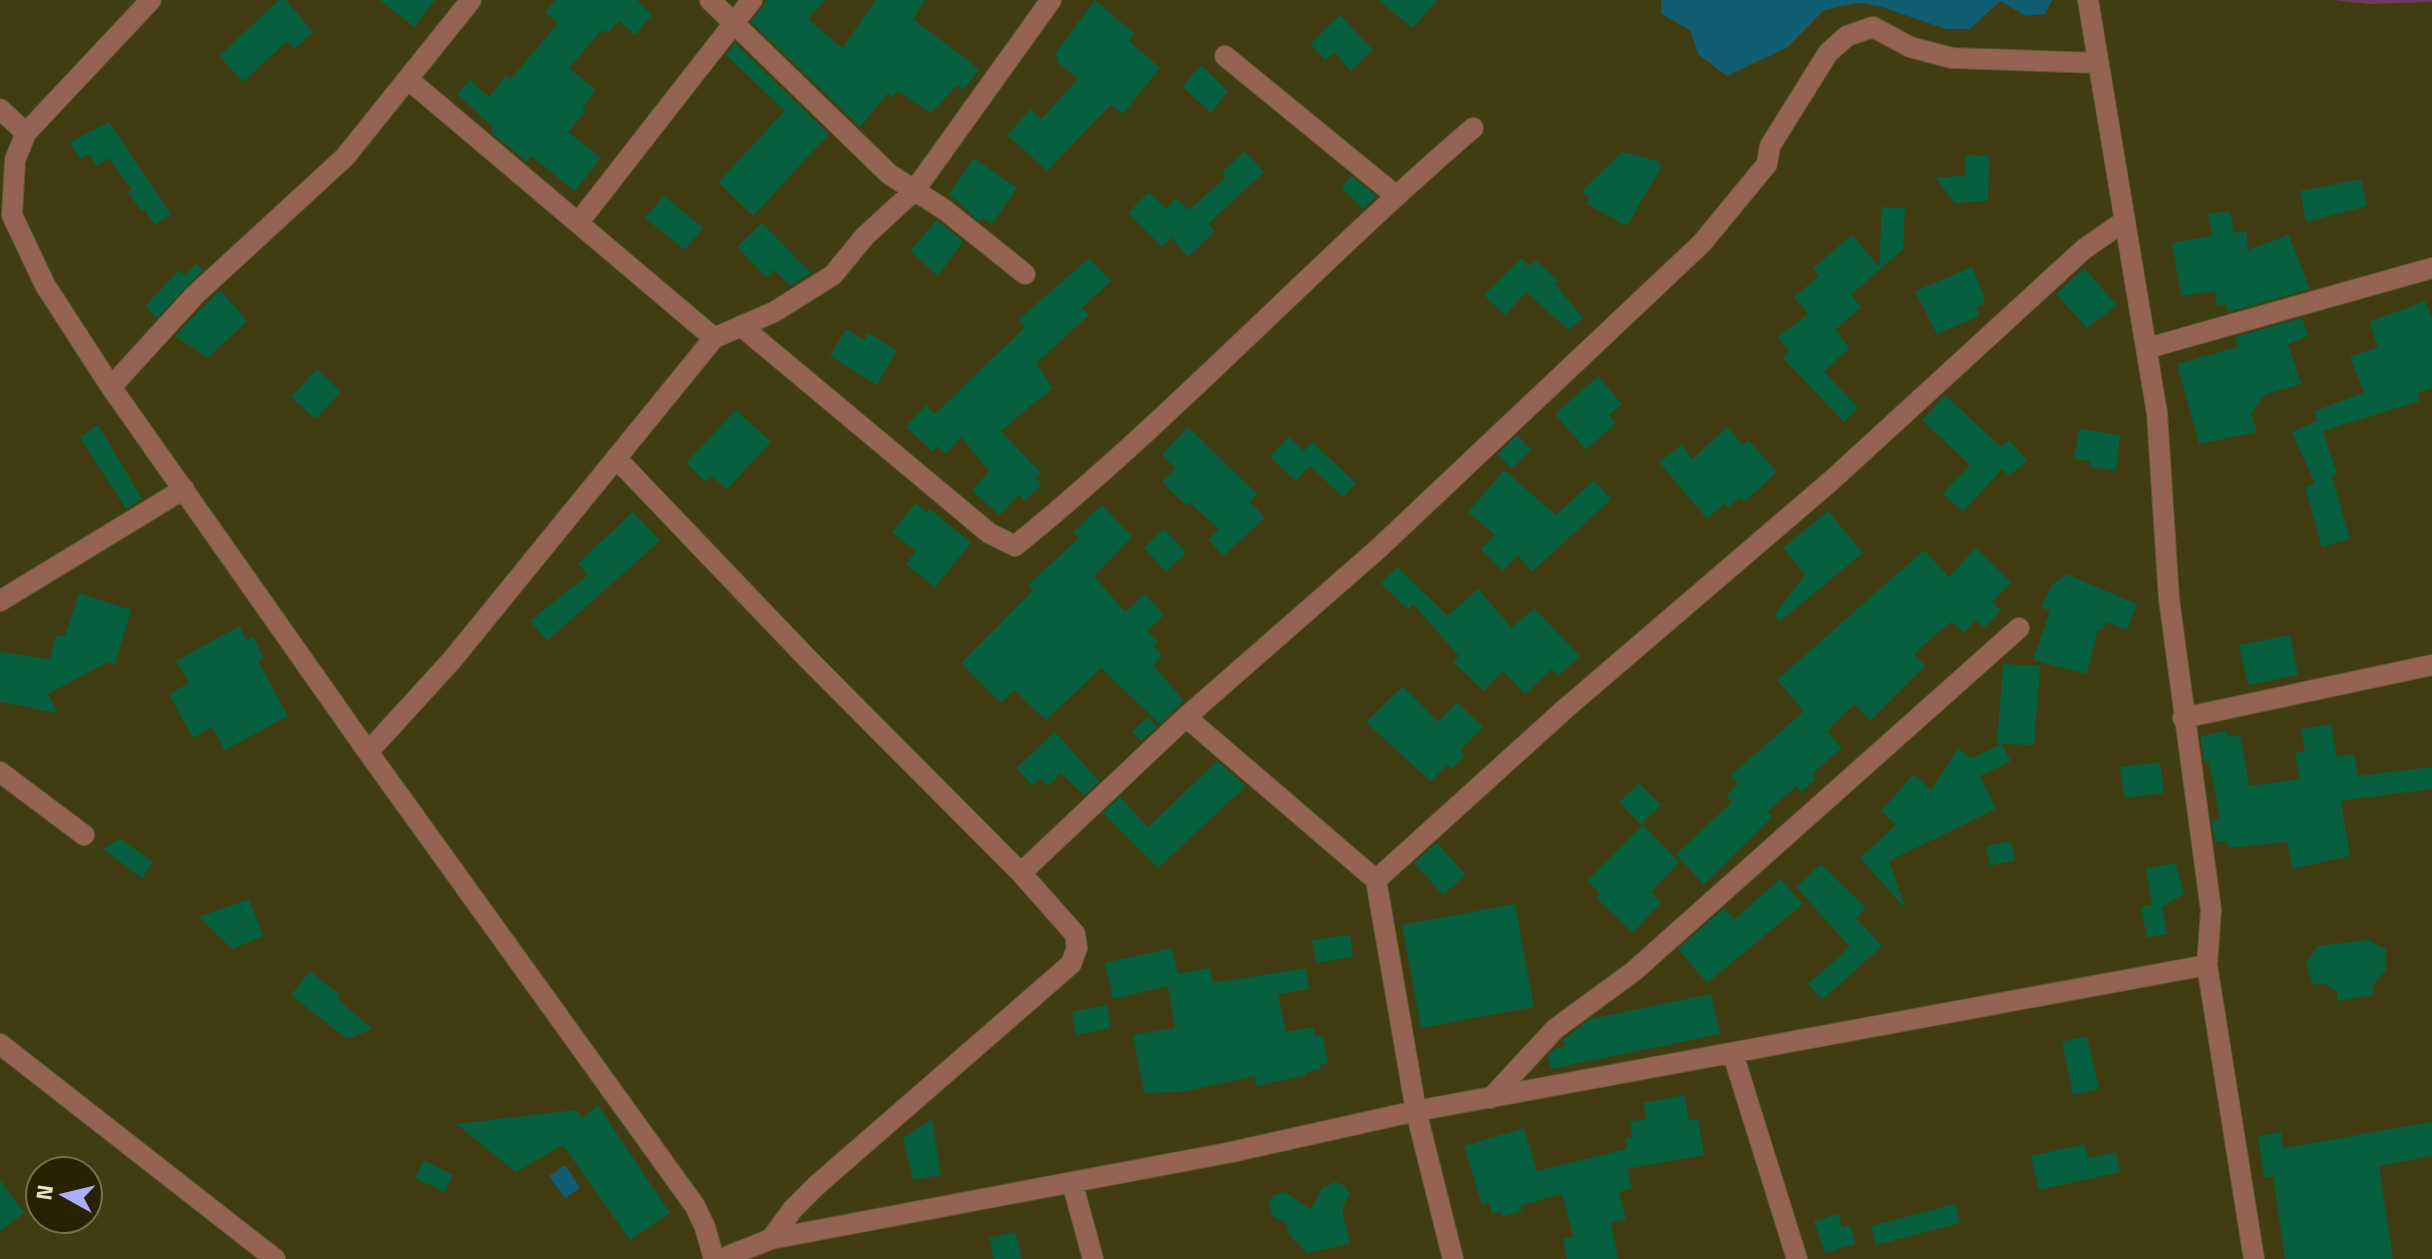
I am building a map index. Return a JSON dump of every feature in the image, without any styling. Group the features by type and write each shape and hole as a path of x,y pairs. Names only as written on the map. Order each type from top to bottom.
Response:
{"street":[{"path":"151,0 26,133 15,160 12,215 45,285 111,387 368,752 695,1206 714,1259"},
{"path":"111,387 204,286 345,157 471,0"},
{"path":"710,0 889,174 945,210 1025,274"},
{"path":"578,223 752,0"},
{"path":"368,752 452,660 714,338 801,298 833,275 865,236 914,191 1051,0"},
{"path":"2088,0 2157,413 2169,599 2211,910 2207,965 2254,1259"},
{"path":"1021,873 1186,717 1379,548 1702,243 1767,164 1770,146 1811,80 1828,53 1847,36 1873,27 1910,47 1952,58 2098,63"},
{"path":"1225,56 1395,195"},
{"path":"409,80 714,338"},
{"path":"0,109 26,133"},
{"path":"741,326 989,533 1015,546 1148,429 1395,195 1473,128"},
{"path":"1376,880 1565,709 1832,480 2084,249 2123,222"},
{"path":"2148,348 2432,268"},
{"path":"616,458 806,657 1021,873 1075,934 1077,948 1071,964 817,1185 793,1209 771,1239"},
{"path":"0,601 184,489"},
{"path":"1491,1098 1555,1029 1645,961 2019,628"},
{"path":"2183,718 2432,665"},
{"path":"1186,717 1376,880 1416,1111 1453,1259"},
{"path":"0,772 84,835"},
{"path":"721,1259 771,1239 1232,1152 1416,1111 2207,965"},
{"path":"0,1044 275,1259"},
{"path":"1733,1054 1797,1259"},
{"path":"1072,1182 1093,1259"}],"shaded area":[{"path":"2334,0 2432,0 2432,2 2368,4"}],"water":[{"path":"1661,0 2052,0 2045,14 2026,16 2000,1 1970,29 1946,29 1879,6 1860,3 1841,6 1823,11 1788,47 1727,76 1698,54 1690,30 1661,14"},
{"path":"565,1165 580,1188 565,1198 549,1176"}],"building":[{"path":"279,0 286,0 313,32 294,49 287,41 243,82 219,56"},
{"path":"380,0 435,0 414,27"},
{"path":"555,0 637,0 652,15 635,35 619,21 607,34 602,30 569,68 596,90 582,108 586,111 568,132 601,158 575,191 531,156 527,162 491,132 494,128 457,94 470,80 489,97 506,75 511,79 558,23 545,12"},
{"path":"767,0 825,0 808,19 842,48 876,0 925,0 913,19 979,69 964,90 957,85 931,113 898,91 892,97 888,93 860,127 751,22"},
{"path":"1095,0 1135,34 1129,41 1160,68 1123,114 1111,105 1047,171 1007,135 1031,109 1041,119 1078,79 1057,62 1059,59 1054,55"},
{"path":"1379,0 1438,0 1412,28"},
{"path":"1340,15 1373,50 1351,71 1334,52 1325,60 1310,44"},
{"path":"735,43 829,134 753,216 718,182 785,111 726,55"},
{"path":"1201,65 1228,91 1211,113 1182,86"},
{"path":"109,122 171,214 155,225 144,209 141,211 128,192 132,190 109,158 97,166 89,154 80,159 70,142"},
{"path":"1245,151 1264,172 1208,224 1215,231 1188,257 1171,237 1162,247 1128,213 1149,192 1166,209 1176,198 1189,210 1226,177 1222,172"},
{"path":"1622,152 1658,161 1661,167 1627,226 1585,203 1590,199 1582,191"},
{"path":"1966,155 1989,156 1988,201 1955,203 1936,178 1965,175"},
{"path":"974,158 1017,188 992,224 983,218 980,222 949,194"},
{"path":"1351,176 1376,196 1363,209 1341,187"},
{"path":"2361,179 2367,206 2306,222 2300,191"},
{"path":"664,196 703,228 685,250 645,218"},
{"path":"1882,207 1905,208 1903,249 1851,295 1861,307 1835,330 1850,348 1824,371 1858,408 1844,422 1782,357 1789,351 1778,337 1808,314 1794,297 1819,276 1813,268 1852,235 1879,267"},
{"path":"2230,211 2234,233 2246,231 2248,250 2289,235 2310,289 2228,312 2226,304 2217,306 2215,291 2181,296 2172,243 2212,236 2208,214"},
{"path":"937,220 963,241 938,276 910,251"},
{"path":"762,223 811,273 791,286 774,270 766,277 737,247"},
{"path":"1089,258 1111,281 1082,308 1089,315 1036,363 1053,388 1001,431 1042,474 1035,477 1042,485 1025,501 1019,495 1000,515 972,491 989,471 961,437 946,454 937,446 932,451 906,427 926,405 935,414 1025,327 1018,320"},
{"path":"1521,258 1530,266 1535,260 1558,280 1555,284 1583,318 1569,330 1526,292 1505,315 1484,295"},
{"path":"197,263 203,270 157,318 146,307 151,299 179,270 184,275"},
{"path":"1972,267 1984,296 1984,304 1976,307 1980,316 1937,334 1915,291"},
{"path":"2084,268 2117,305 2087,328 2056,294"},
{"path":"220,290 247,321 208,358 175,336"},
{"path":"2425,301 2432,320 2432,388 2417,393 2420,401 2323,431 2337,474 2332,476 2350,539 2322,547 2305,487 2315,484 2292,432 2318,420 2314,411 2364,393 2350,357 2378,347 2369,322"},
{"path":"2302,318 2308,336 2288,344 2301,384 2266,394 2251,413 2257,432 2199,444 2177,364 2238,347 2235,337"},
{"path":"846,329 864,340 868,333 897,350 877,385 830,356"},
{"path":"317,369 341,392 315,419 291,397"},
{"path":"1598,376 1622,404 1609,415 1616,423 1586,450 1555,414"},
{"path":"1945,395 2001,447 2009,440 2027,461 2009,476 2002,469 1963,512 1943,494 1970,465 1922,420"},
{"path":"736,410 771,442 727,489 712,476 706,482 686,463"},
{"path":"98,425 142,499 126,509 80,437"},
{"path":"1188,427 1257,494 1250,501 1265,518 1223,556 1208,539 1219,529 1189,502 1186,505 1162,482 1175,468 1162,455"},
{"path":"1727,427 1743,445 1748,440 1777,472 1744,502 1740,497 1729,507 1725,503 1707,519 1659,462 1682,445 1692,459"},
{"path":"2079,429 2120,435 2116,471 2089,467 2090,461 2074,459"},
{"path":"1517,435 1531,450 1512,469 1498,454"},
{"path":"1289,437 1304,451 1312,442 1356,483 1343,497 1310,466 1296,481 1270,457"},
{"path":"1504,470 1556,515 1594,480 1611,499 1532,572 1518,555 1502,571 1481,549 1495,535 1468,512"},
{"path":"916,503 927,513 930,509 971,543 935,587 906,564 916,551 892,532"},
{"path":"1102,505 1132,537 1094,576 1125,612 1145,594 1164,615 1147,631 1158,642 1153,647 1162,655 1153,665 1184,701 1160,724 1101,668 1046,720 1014,690 1001,703 961,663 1033,590 1028,585 1079,538 1073,532"},
{"path":"1828,511 1863,553 1780,621 1774,615 1805,575 1783,548"},
{"path":"633,512 660,541 547,641 530,621 588,575 578,563"},
{"path":"1164,529 1186,553 1166,572 1144,548"},
{"path":"1976,548 2011,582 1992,602 2001,610 1984,628 1976,620 1964,633 1952,622 1948,624 1914,654 1925,666 1870,721 1855,704 1827,731 1842,748 1812,774 1816,779 1801,792 1796,786 1767,812 1772,817 1704,885 1676,854 1732,802 1726,796 1738,783 1730,776 1804,711 1777,680 1924,550 1949,577"},
{"path":"1397,567 1448,616 1478,589 1512,628 1534,608 1580,656 1558,676 1552,669 1525,694 1503,671 1484,691 1453,662 1459,656 1413,604 1408,609 1381,584"},
{"path":"2066,574 2137,604 2127,630 2106,622 2102,631 2098,629 2087,674 2033,660 2050,611 2041,607 2051,586"},
{"path":"79,593 131,610 115,665 108,662 48,694 58,713 0,702 0,652 50,659 56,635 65,636"},
{"path":"239,626 247,640 253,637 264,658 258,661 288,716 225,750 212,727 193,738 169,694 189,683 176,661"},
{"path":"2290,635 2298,675 2248,685 2239,645"},
{"path":"2003,664 2040,666 2034,745 1997,743"},
{"path":"1403,686 1438,722 1457,702 1483,727 1460,750 1465,755 1452,769 1447,765 1431,782 1366,722"},
{"path":"1148,717 1157,727 1141,741 1132,732"},
{"path":"2331,724 2337,757 2354,754 2358,776 2432,767 2432,789 2341,801 2350,856 2292,869 2287,842 2228,848 2227,841 2215,842 2212,820 2220,820 2209,761 2204,761 2201,736 2227,731 2227,737 2240,735 2249,786 2300,779 2295,753 2305,752 2301,729"},
{"path":"1055,732 1099,781 1084,795 1061,773 1048,786 1040,778 1033,786 1016,768"},
{"path":"2001,744 2011,761 1980,776 1996,809 1889,861 1906,909 1860,858 1896,825 1881,811 1914,774 1931,790 1958,749 1973,758"},
{"path":"1217,761 1246,786 1158,868 1103,813 1120,797 1148,827"},
{"path":"2160,762 2164,793 2124,798 2120,767"},
{"path":"1639,783 1661,805 1641,825 1619,802"},
{"path":"1643,825 1679,862 1651,892 1661,902 1633,933 1596,898 1600,893 1587,881"},
{"path":"120,839 153,862 142,878 103,849"},
{"path":"2011,841 2015,860 1990,866 1986,846"},
{"path":"1437,843 1466,875 1443,895 1414,863"},
{"path":"2176,863 2184,894 2162,907 2167,934 2147,938 2141,907 2152,905 2146,868"},
{"path":"1821,864 1866,908 1856,918 1882,946 1822,1000 1808,984 1850,947 1796,887"},
{"path":"1780,879 1803,904 1707,983 1678,949 1724,908 1734,920"},
{"path":"249,899 263,936 232,949 199,917"},
{"path":"1515,904 1534,1007 1421,1028 1402,925"},
{"path":"1350,935 1353,957 1316,963 1312,940"},
{"path":"2368,940 2386,949 2386,970 2372,986 2374,995 2338,1001 2337,992 2323,983 2312,985 2306,963 2317,946"},
{"path":"1172,948 1178,974 1210,968 1213,983 1306,968 1309,989 1278,994 1286,1032 1314,1027 1315,1037 1323,1036 1328,1063 1320,1064 1321,1069 1306,1072 1307,1075 1256,1086 1255,1076 1182,1092 1144,1093 1133,1035 1175,1028 1168,986 1113,999 1105,963"},
{"path":"310,971 340,995 337,999 373,1029 347,1039 291,995"},
{"path":"1711,994 1720,1034 1551,1069 1548,1056 1554,1049 1566,1046 1562,1041 1590,1019"},
{"path":"1107,1005 1111,1028 1076,1035 1072,1012"},
{"path":"2087,1036 2099,1089 2073,1095 2062,1042"},
{"path":"1685,1095 1689,1121 1698,1119 1704,1155 1627,1169 1632,1188 1619,1192 1626,1219 1611,1223 1618,1259 1567,1259 1563,1239 1573,1237 1562,1194 1520,1206 1522,1211 1502,1217 1500,1212 1492,1214 1489,1203 1482,1205 1464,1146 1524,1128 1537,1171 1627,1149 1625,1138 1632,1137 1630,1122 1646,1119 1643,1103"},
{"path":"598,1105 670,1213 630,1240 563,1145 516,1172 456,1124 576,1110 583,1118"},
{"path":"932,1119 941,1175 913,1180 903,1138"},
{"path":"2432,1122 2432,1156 2379,1166 2393,1259 2285,1259 2273,1176 2264,1178 2258,1136 2281,1132 2283,1148"},
{"path":"2085,1144 2088,1158 2116,1152 2120,1172 2039,1190 2031,1156"},
{"path":"424,1160 453,1175 445,1192 415,1178"},
{"path":"0,1180 24,1213 0,1231"},
{"path":"1336,1182 1345,1186 1349,1194 1342,1209 1350,1244 1307,1253 1288,1233 1286,1223 1271,1215 1269,1202 1275,1194 1284,1192 1311,1209 1323,1187"},
{"path":"1955,1204 1960,1223 1876,1245 1871,1226"},
{"path":"1838,1214 1842,1227 1850,1225 1855,1244 1825,1253 1814,1221"},
{"path":"1015,1232 1022,1259 994,1259 989,1238"}]}
